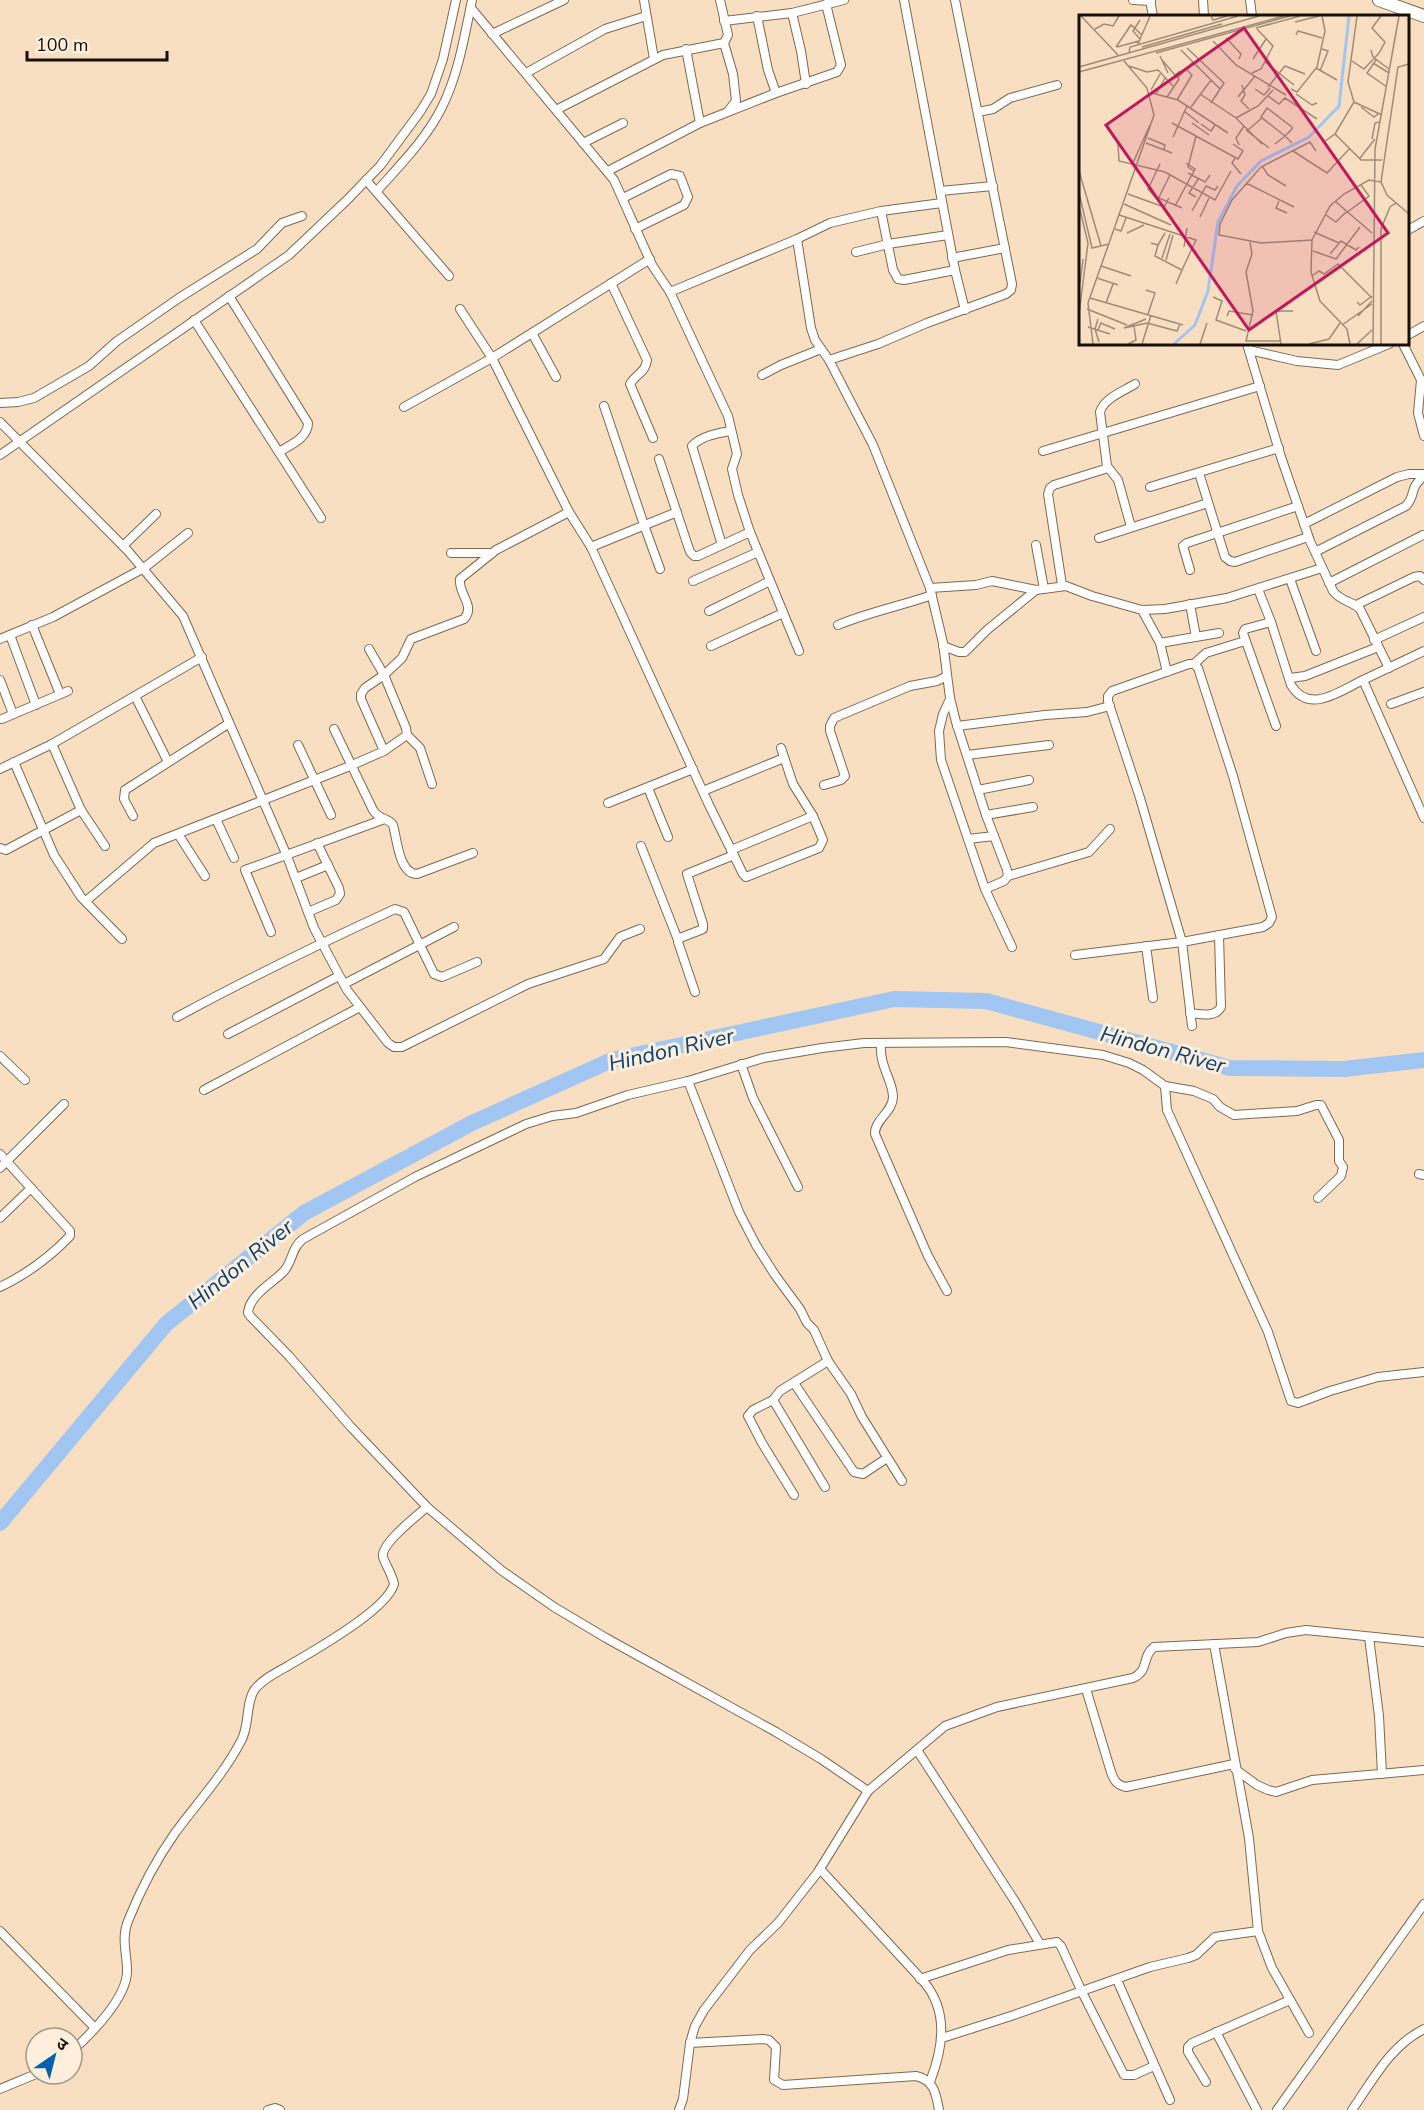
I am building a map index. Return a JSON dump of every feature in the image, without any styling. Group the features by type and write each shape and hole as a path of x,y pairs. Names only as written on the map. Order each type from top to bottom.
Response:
{"street":[{"path":"0,455 289,255 366,180 380,166 405,133 431,94 443,59 456,0"},
{"path":"492,34 564,0"},
{"path":"644,0 654,59"},
{"path":"720,0 728,35 724,43 733,74 736,101 728,112"},
{"path":"724,21 792,13 822,3 844,0"},
{"path":"904,0 952,258 965,310"},
{"path":"829,360 862,350 1006,294 1011,290 1012,284 956,0"},
{"path":"1133,0 1152,1"},
{"path":"1203,0 1204,15"},
{"path":"1250,0 1252,15"},
{"path":"1379,0 1424,16"},
{"path":"608,171 700,123 837,72 841,65 822,3"},
{"path":"377,191 408,156 434,122 443,106 450,89 472,4"},
{"path":"472,4 492,34 608,171 623,198 635,229 670,292 728,416 738,458 733,467 735,483 750,532 799,651"},
{"path":"792,13 806,84"},
{"path":"526,73 605,29 646,16"},
{"path":"757,16 768,70 776,93"},
{"path":"556,110 654,59 686,49 724,43"},
{"path":"686,49 700,123"},
{"path":"978,112 993,109 1010,98 1057,85"},
{"path":"583,143 622,123"},
{"path":"623,198 671,174 680,176 688,197 684,205 635,229"},
{"path":"366,180 449,276"},
{"path":"940,191 993,186"},
{"path":"670,292 830,223 881,212 942,203"},
{"path":"881,212 893,270 898,279 904,280 955,270"},
{"path":"0,404 34,398 89,366 117,341 179,298 257,249 282,223 302,216"},
{"path":"1409,229 1424,221"},
{"path":"856,252 888,244 948,235"},
{"path":"797,239 811,328 873,445 931,592 957,726 1008,876"},
{"path":"952,258 1005,248"},
{"path":"404,407 492,358 650,259"},
{"path":"611,284 647,360 643,372 630,384 653,438"},
{"path":"229,296 308,423 308,430 304,435 279,452"},
{"path":"460,309 492,358 568,512 591,547 703,791 743,874 747,877 819,848 823,840 813,816 797,793 781,748"},
{"path":"194,320 321,518"},
{"path":"1409,334 1424,326"},
{"path":"532,333 556,377"},
{"path":"1248,346 1297,361 1338,366 1387,345"},
{"path":"1404,345 1421,380 1418,413 1424,436"},
{"path":"1248,346 1308,537 1329,584 1338,597 1360,609 1389,668"},
{"path":"762,375 821,349"},
{"path":"1131,527 1118,480 1107,466 1100,412 1106,402 1135,384"},
{"path":"1043,451 1260,386"},
{"path":"604,406 660,569"},
{"path":"0,422 144,568 183,616 287,856 321,943 341,980 388,1043 394,1047 402,1047 528,984 604,959 620,937 640,929"},
{"path":"722,545 692,446 715,434 731,430"},
{"path":"1150,487 1279,448"},
{"path":"659,459 690,552 694,556 750,532"},
{"path":"1062,585 1048,494 1050,488 1101,472 1107,466"},
{"path":"1198,473 1225,557 1230,561 1235,562 1308,537"},
{"path":"1304,524 1397,477 1409,474 1424,475"},
{"path":"1315,552 1406,506 1411,500 1413,486 1424,475"},
{"path":"1098,538 1208,503"},
{"path":"1190,570 1183,546 1186,543 1298,506"},
{"path":"384,751 361,694 365,688 384,675 406,653 411,639 464,619 468,615 469,608 459,585 460,579 492,553 568,512"},
{"path":"591,547 677,512"},
{"path":"123,546 156,514"},
{"path":"0,639 53,617 144,568 188,533"},
{"path":"1329,584 1424,535"},
{"path":"1036,545 1040,589"},
{"path":"693,581 758,552"},
{"path":"451,553 492,553"},
{"path":"838,625 868,613 903,605 931,592 992,581 1040,589 1062,585 1142,610 1227,598 1322,568"},
{"path":"1356,605 1414,577 1420,576 1424,580"},
{"path":"1290,579 1316,651"},
{"path":"709,611 770,581"},
{"path":"943,646 965,652 987,630 1040,589"},
{"path":"1257,589 1271,622 1291,685 1296,694 1310,700 1321,700 1424,651"},
{"path":"1190,604 1196,637"},
{"path":"1142,610 1160,643 1167,672"},
{"path":"711,646 783,613"},
{"path":"1290,678 1305,676 1376,644 1424,617"},
{"path":"1271,622 1245,629 1243,633 1276,726"},
{"path":"2,719 64,692 32,625"},
{"path":"1160,643 1219,633"},
{"path":"10,635 36,705"},
{"path":"1192,1026 1182,942 1108,696 1112,691 1194,664 1206,653 1245,642"},
{"path":"369,649 384,675 407,735 420,748 432,783"},
{"path":"0,769 52,744 202,657"},
{"path":"1075,955 1182,942 1263,927 1269,923 1272,916 1233,776 1201,676 1194,664"},
{"path":"824,785 841,780 845,776 830,731 834,718 910,686 937,681 947,676"},
{"path":"0,680 13,714"},
{"path":"1364,680 1424,819"},
{"path":"1392,704 1424,692"},
{"path":"135,696 168,762"},
{"path":"950,698 939,731 941,760 985,889 1012,947"},
{"path":"957,726 1088,712 1110,706"},
{"path":"133,816 124,799 125,790 228,724"},
{"path":"334,729 373,810 382,820"},
{"path":"86,901 154,843 350,766 384,751 407,735"},
{"path":"52,744 81,810 105,846"},
{"path":"298,745 331,814"},
{"path":"967,755 1049,745"},
{"path":"703,791 784,758"},
{"path":"14,762 54,855 86,901 122,939"},
{"path":"608,803 693,769"},
{"path":"978,790 1029,780"},
{"path":"648,788 668,837"},
{"path":"986,815 1032,807"},
{"path":"0,848 6,850 81,810"},
{"path":"678,940 703,929 704,924 687,874 813,816"},
{"path":"216,819 234,858"},
{"path":"271,932 245,870 382,820 389,820 393,825 403,864 412,874 473,853"},
{"path":"985,889 1008,876 1089,852 1110,829"},
{"path":"178,834 205,876"},
{"path":"968,839 994,836"},
{"path":"308,912 336,900 340,894 316,843"},
{"path":"642,846 695,992"},
{"path":"296,878 328,865"},
{"path":"177,1017 258,973 395,909 404,912 434,974 438,977 477,962"},
{"path":"228,1034 454,927"},
{"path":"1190,1013 1214,1014 1219,1012 1221,1007 1219,935"},
{"path":"1146,946 1153,998"},
{"path":"204,1090 360,1007"},
{"path":"868,1791 776,1732 554,1607 501,1570 427,1507 351,1427 289,1356 251,1317 248,1313 251,1303 287,1267 297,1243 439,1165 526,1124 552,1116 576,1113 628,1095 688,1081 780,1054 864,1043 1006,1042 1103,1055 1143,1070 1165,1086 1203,1094 1234,1115 1297,1111 1321,1105 1339,1140 1339,1161 1343,1167 1341,1176 1318,1198"},
{"path":"881,1043 880,1057 893,1097 888,1109 875,1127 875,1134 928,1256 947,1291"},
{"path":"0,1056 25,1080"},
{"path":"741,1064 761,1114 798,1187"},
{"path":"688,1081 739,1212 775,1275 814,1330 828,1361 851,1394 862,1417 902,1481"},
{"path":"1165,1086 1167,1110 1268,1332 1291,1401 1298,1403 1330,1390 1378,1377 1424,1372"},
{"path":"0,1168 64,1104"},
{"path":"0,1154 70,1231 70,1236 26,1274 0,1287"},
{"path":"0,1218 31,1188"},
{"path":"794,1495 748,1416 753,1410 773,1400 775,1395 828,1361"},
{"path":"794,1383 854,1472 863,1474 887,1458"},
{"path":"773,1400 825,1487"},
{"path":"84,2039 116,2002 126,1982 128,1968 124,1936 129,1919 155,1865 174,1835 232,1758 243,1739 255,1690 269,1677 330,1641 386,1599 394,1584 383,1557 383,1551 389,1542 427,1507"},
{"path":"679,2110 683,2099 690,2043 695,2026 704,2010 750,1950 778,1923 820,1869 868,1791 945,1726 997,1707 1139,1676 1146,1666 1149,1651 1154,1647 1258,1642 1286,1633 1306,1630 1424,1642"},
{"path":"1369,1637 1379,1716 1382,1774"},
{"path":"1214,1644 1249,1838 1258,1931 1272,1968 1309,2033"},
{"path":"1086,1689 1111,1772 1115,1782 1120,1786 1126,1787 1235,1766"},
{"path":"917,1750 1040,1944"},
{"path":"1235,1766 1257,1785 1268,1791 1276,1792 1312,1780 1424,1770"},
{"path":"820,1869 920,1978 934,1998 942,2038 938,2060 930,2082"},
{"path":"1277,2110 1424,1904"},
{"path":"0,1930 95,2028"},
{"path":"942,2038 1150,1967 1196,1955 1215,1937 1258,1931"},
{"path":"920,1978 976,1959 1057,1942 1124,2075 1134,2075 1154,2066"},
{"path":"1117,1980 1170,2100"},
{"path":"1206,2082 1188,2052 1188,2048 1216,2031 1290,2000"},
{"path":"1352,2110 1393,2051 1409,2036 1424,2029"},
{"path":"1216,2031 1257,2110"},
{"path":"690,2043 740,2039 769,2040 776,2047 774,2080 783,2085 916,2076 925,2078 935,2089 939,2110"},
{"path":"0,2089 24,2079"},
{"path":"268,2110 275,2108 280,2110"}],"waterway":[{"name":"Hindon River","path":"0,1523 166,1324 304,1213 472,1123 612,1060 894,999 986,1001 1230,1068 1344,1069 1424,1060"}]}
